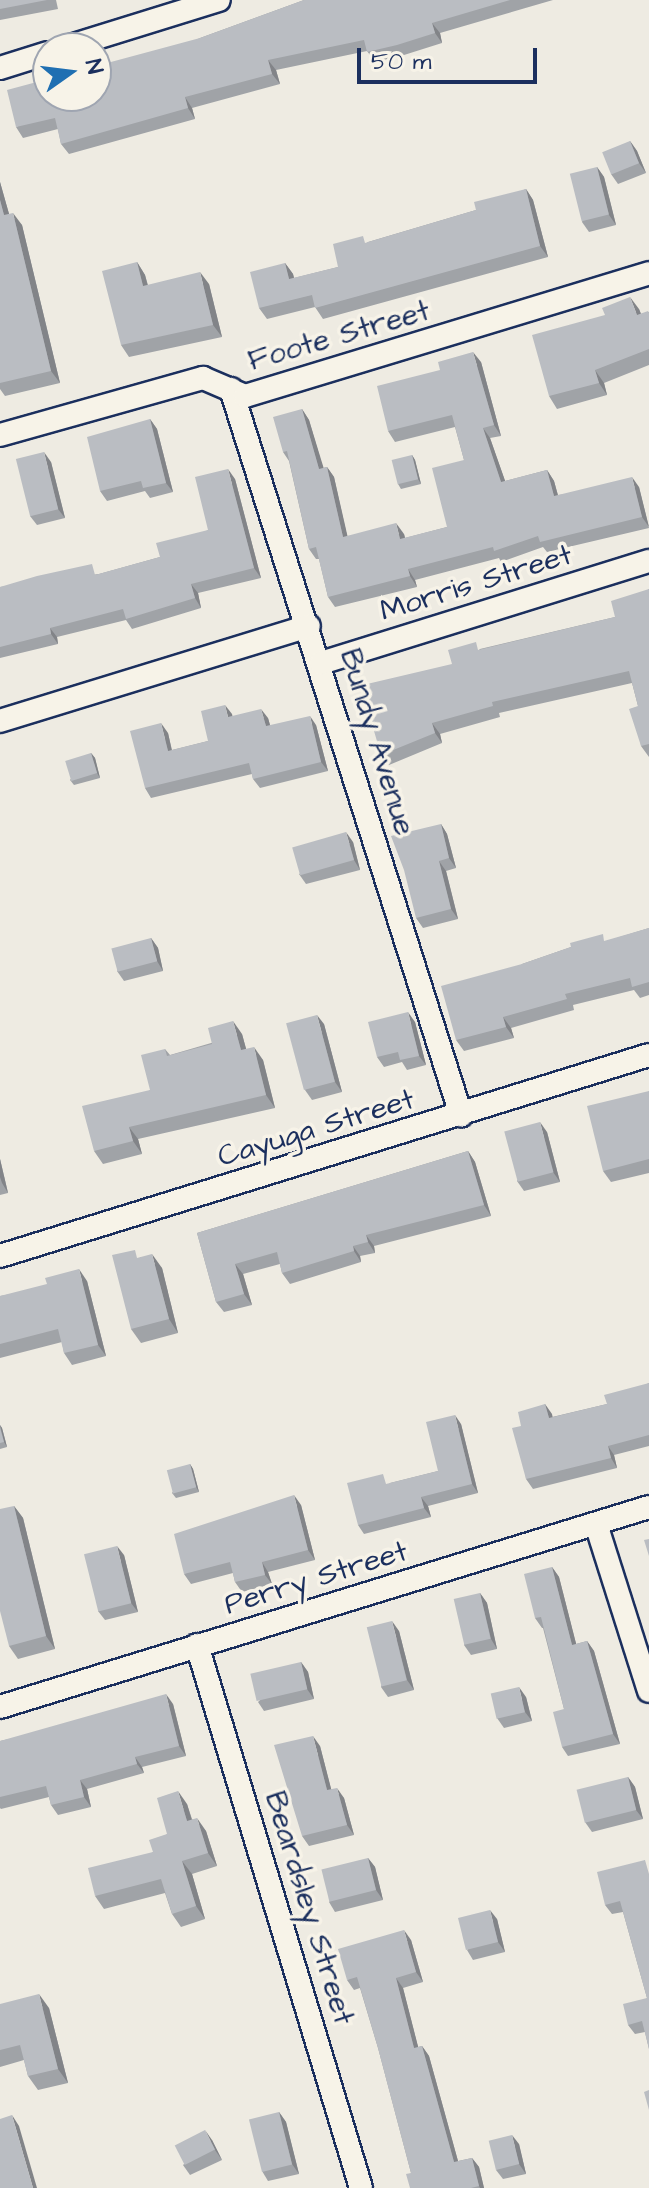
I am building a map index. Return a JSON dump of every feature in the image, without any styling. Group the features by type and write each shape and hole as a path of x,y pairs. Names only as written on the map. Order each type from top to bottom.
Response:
{"street":[{"path":"112,33 219,0"},
{"path":"0,68 32,58"},
{"name":"Foote Street","path":"0,435 203,378 245,396 649,273"},
{"name":"Bundy Avenue","path":"231,389 321,663 461,1115"},
{"name":"Morris Street","path":"321,663 649,561"},
{"path":"0,721 309,626"},
{"name":"Cayuga Street","path":"0,1256 649,1055"},
{"name":"Perry Street","path":"0,1707 649,1507"},
{"path":"596,1524 649,1691"},
{"name":"Beardsley Street","path":"197,1645 361,2188"}],"building":[{"path":"0,0 47,0 0,9"},
{"path":"304,0 510,0 432,23 435,33 397,45 367,52 364,40 268,60 272,74 185,97 188,108 61,144 55,118 16,127 7,90 32,83 32,112 112,112 112,62 200,38"},
{"path":"630,141 639,163 611,174 602,152"},
{"path":"597,167 609,215 582,221 570,174"},
{"path":"526,189 540,246 315,308 312,295 259,308 250,272 285,263 289,279 338,267 333,244 363,236 365,243 476,210 474,202"},
{"path":"0,200 4,215 13,213 51,371 0,383"},
{"path":"137,262 143,286 200,272 213,325 121,345 102,271"},
{"path":"630,297 637,315 649,313 649,349 595,370 599,383 549,396 532,335 605,315 602,308"},
{"path":"473,352 494,425 483,428 501,482 547,470 554,496 632,477 642,517 540,542 538,536 494,551 493,547 408,569 410,576 328,597 316,547 309,549 287,451 283,452 273,417 302,409 319,469 327,467 343,537 396,523 400,539 447,527 432,468 464,460 452,415 388,431 377,386 440,370 438,362"},
{"path":"150,419 166,483 143,488 141,481 100,491 87,437"},
{"path":"44,452 58,509 30,516 16,459"},
{"path":"412,455 418,479 398,484 392,460"},
{"path":"228,469 254,568 191,584 195,598 126,619 123,609 50,628 51,634 0,647 0,587 92,564 95,575 160,557 156,543 208,530 195,477"},
{"path":"649,589 649,744 641,746 629,709 638,706 629,671 492,702 493,706 432,723 435,733 381,755 365,700 371,698 367,684 452,664 448,650 476,642 478,650 615,617 611,601"},
{"path":"225,705 228,717 261,709 266,726 310,716 321,762 253,779 249,763 145,788 130,731 161,723 168,751 208,741 201,711"},
{"path":"91,753 97,773 71,781 65,761"},
{"path":"441,824 449,858 439,861 451,909 416,918 404,870 391,836"},
{"path":"346,832 354,860 300,875 292,847"},
{"path":"649,928 649,982 632,987 630,978 565,994 567,999 503,1017 506,1027 456,1040 441,986 522,964 571,947 570,943 603,934 604,941"},
{"path":"151,938 157,961 118,972 111,949"},
{"path":"408,1012 419,1056 400,1060 398,1052 377,1057 368,1022"},
{"path":"317,1015 335,1082 304,1090 286,1023"},
{"path":"233,1021 241,1050 254,1047 266,1095 129,1127 133,1141 94,1151 82,1106 150,1090 141,1055 165,1049 167,1056 212,1044 208,1028"},
{"path":"649,1091 649,1159 603,1171 587,1106"},
{"path":"540,1122 553,1172 518,1182 504,1132"},
{"path":"468,1151 484,1205 366,1235 368,1242 353,1246 354,1251 282,1273 277,1252 235,1264 244,1294 216,1302 197,1233"},
{"path":"135,1250 137,1258 152,1254 169,1319 131,1329 112,1255"},
{"path":"79,1269 98,1345 64,1353 58,1329 0,1344 0,1296 47,1284 45,1278"},
{"path":"649,1383 649,1435 608,1446 611,1458 526,1479 512,1428 521,1426 518,1412 545,1404 549,1418 607,1404 604,1395"},
{"path":"455,1415 472,1484 421,1497 424,1508 358,1525 347,1483 383,1474 386,1484 438,1471 426,1422"},
{"path":"190,1464 196,1487 173,1493 167,1470"},
{"path":"294,1495 308,1550 262,1562 265,1575 235,1582 230,1562 184,1574 174,1534"},
{"path":"14,1506 46,1636 9,1646 0,1611 0,1509"},
{"path":"649,1539 649,1556 644,1540"},
{"path":"117,1546 131,1603 98,1611 84,1554"},
{"path":"552,1567 572,1645 587,1641 613,1734 562,1747 553,1712 564,1709 541,1617 535,1618 524,1574"},
{"path":"480,1593 491,1639 464,1645 454,1599"},
{"path":"392,1621 407,1680 382,1686 367,1627"},
{"path":"301,1662 307,1689 257,1701 250,1674"},
{"path":"519,1687 525,1712 497,1719 491,1694"},
{"path":"166,1694 179,1746 135,1757 137,1764 80,1780 84,1797 51,1805 46,1786 0,1797 0,1741"},
{"path":"313,1736 327,1790 337,1788 347,1825 302,1836 274,1745"},
{"path":"628,1777 636,1810 585,1823 577,1790"},
{"path":"178,1791 187,1821 197,1818 208,1853 182,1861 196,1906 172,1914 161,1879 95,1896 88,1868 153,1852 149,1840 167,1834 157,1798"},
{"path":"368,1858 376,1890 329,1902 321,1870"},
{"path":"645,1860 649,1874 649,2049 642,2021 628,2025 623,2004 647,1998 620,1901 605,1905 597,1872"},
{"path":"490,1910 498,1942 466,1950 458,1918"},
{"path":"404,1930 416,1972 396,1978 414,2048 422,2046 454,2162 472,2158 479,2186 410,2188 406,2174 411,2173 357,1977 347,1980 338,1949"},
{"path":"39,1994 58,2069 28,2076 20,2045 0,2050 0,2004"},
{"path":"649,2090 649,2110 644,2092"},
{"path":"279,2112 292,2164 262,2172 249,2119"},
{"path":"12,2115 33,2188 0,2188 0,2119"},
{"path":"205,2130 215,2150 185,2165 175,2145"},
{"path":"512,2135 519,2164 496,2170 489,2141"}]}
